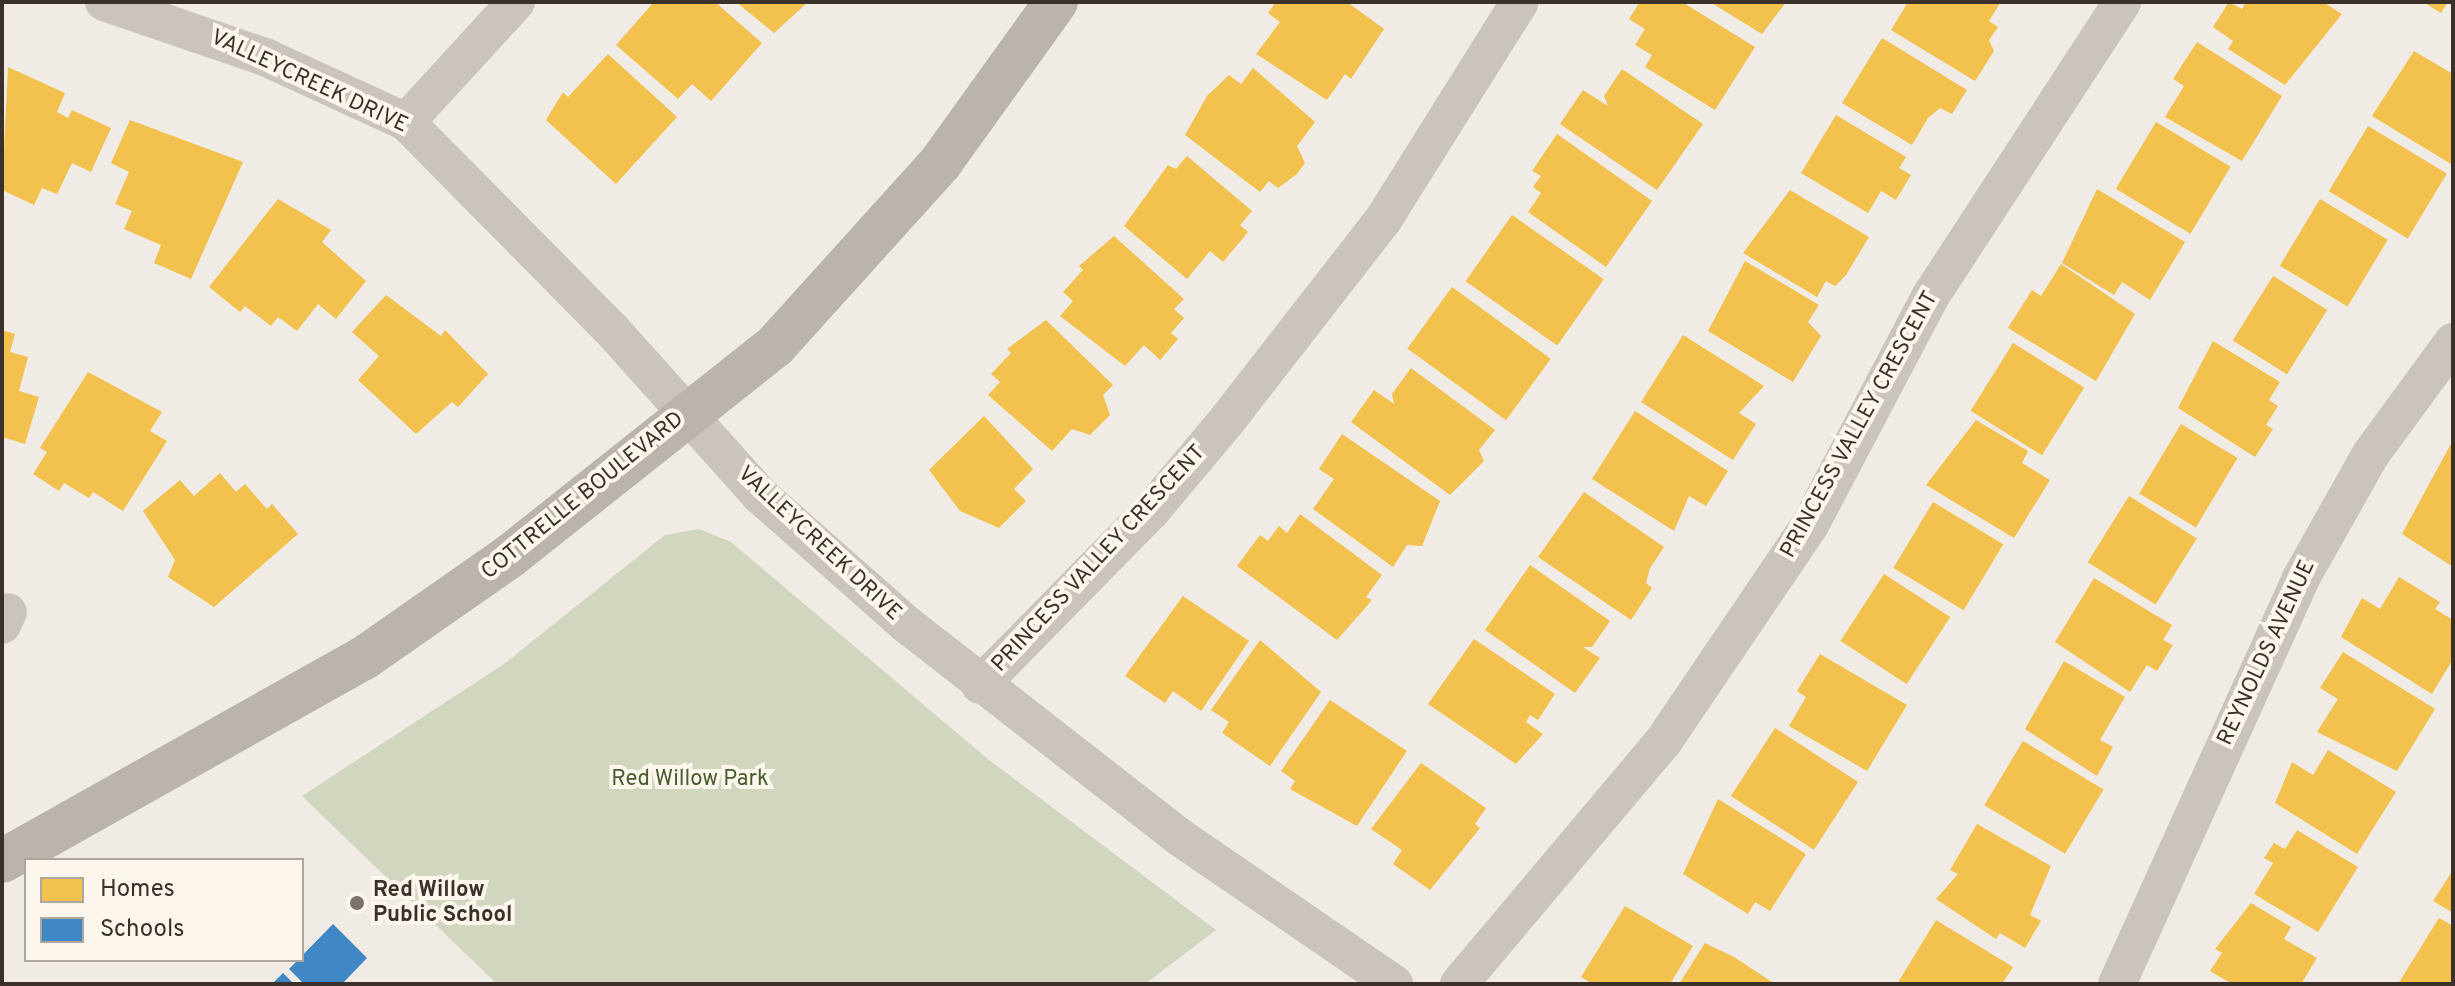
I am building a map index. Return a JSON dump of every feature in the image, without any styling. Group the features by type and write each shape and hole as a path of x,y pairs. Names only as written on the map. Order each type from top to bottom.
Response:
{"main road":[{"name":"COTTRELLE BOULEVARD","path":"2,861 364,658 510,556 775,346 822,298 987,106 1056,2"}],"street":[{"name":"VALLEYCREEK DRIVE","path":"104,2 265,57 406,122 687,413 761,496 980,685 1178,836 1394,984"},
{"path":"406,122 516,2"},
{"name":"PRINCESS VALLEY CRESCENT","path":"980,685 1152,510 1228,419 1383,220 1520,2"},
{"name":"PRINCESS VALLEY CRESCENT","path":"1459,984 1663,742 1794,548 1930,297 2122,2"},
{"name":"REYNOLDS AVENUE","path":"2117,984 2301,578 2371,454 2453,343"}],"green space":[{"name":"Red Willow Park","path":"699,529 731,542 989,760 1216,930 1145,984 497,984 302,796 504,664 665,535"}],"building: Homes":[{"path":"654,2 715,2 762,43 711,101 692,84 678,99 616,45"},
{"path":"736,2 808,2 774,33"},
{"path":"1276,2 1347,2 1384,29 1351,79 1345,74 1327,100 1256,54 1280,22 1268,13"},
{"path":"1640,2 1682,2 1755,47 1715,110 1645,67 1652,55 1635,45 1645,29 1629,19"},
{"path":"1710,2 1786,2 1762,34"},
{"path":"1908,2 2000,3 1989,21 1998,27 1989,40 1994,51 1975,81 1891,30"},
{"path":"2229,2 2242,9 2246,2 2323,2 2342,14 2285,85 2228,49 2233,41 2213,27"},
{"path":"2423,2 2448,2 2441,13"},
{"path":"1882,38 1967,90 1952,114 1940,108 1928,118 1912,145 1842,103"},
{"path":"2197,42 2282,96 2242,161 2165,117 2184,86 2173,79"},
{"path":"2414,51 2453,74 2451,164 2372,116"},
{"path":"608,54 677,117 616,184 546,120 563,92 568,97"},
{"path":"8,67 65,93 57,112 68,118 72,110 111,128 91,172 72,163 57,194 42,188 34,205 2,190"},
{"path":"1253,68 1315,122 1297,146 1305,163 1297,174 1278,188 1269,181 1260,192 1185,135 1207,96 1229,75 1241,84"},
{"path":"1622,69 1703,124 1657,190 1560,124 1583,90 1608,106 1604,96"},
{"path":"1836,115 1906,157 1899,168 1911,175 1896,200 1881,191 1868,213 1801,173"},
{"path":"130,120 243,162 191,279 154,263 161,245 124,229 132,211 115,204 129,172 111,163"},
{"path":"2156,122 2231,167 2190,234 2116,189"},
{"path":"2368,126 2447,173 2408,239 2329,191"},
{"path":"1557,134 1652,201 1606,267 1528,212 1541,193 1533,187 1541,176 1532,171"},
{"path":"1187,156 1252,211 1240,225 1248,232 1223,262 1210,251 1187,279 1124,226 1168,165 1176,169"},
{"path":"2097,189 2185,242 2150,300 2122,282 2114,295 2062,263"},
{"path":"1790,190 1869,237 1846,275 1835,286 1826,281 1817,297 1743,253"},
{"path":"278,199 331,230 322,242 366,281 336,319 318,304 297,331 278,317 271,326 245,306 240,312 209,287"},
{"path":"2320,199 2388,240 2348,307 2280,266"},
{"path":"1512,215 1604,279 1557,346 1466,281"},
{"path":"1114,236 1184,299 1174,309 1184,318 1171,333 1178,339 1160,360 1144,345 1125,366 1060,316 1073,301 1063,292 1083,270 1079,266"},
{"path":"1745,261 1819,305 1808,322 1821,336 1793,382 1708,331"},
{"path":"2061,264 2135,314 2096,381 2008,328 2032,290 2041,296"},
{"path":"2273,276 2327,310 2287,374 2233,340"},
{"path":"1452,287 1551,359 1506,420 1407,348"},
{"path":"386,295 441,336 445,330 488,374 458,407 452,402 416,434 358,380 379,356 352,332"},
{"path":"1046,320 1113,385 1103,395 1110,415 1090,435 1072,429 1052,451 988,395 1000,382 991,374 1011,353 1007,349"},
{"path":"2,330 15,334 10,352 28,357 19,391 39,397 25,444 2,437"},
{"path":"1683,335 1764,386 1739,413 1756,424 1733,460 1641,402"},
{"path":"2213,341 2280,382 2269,400 2278,406 2266,425 2273,429 2255,457 2178,408"},
{"path":"2013,343 2084,388 2042,455 1971,411"},
{"path":"1411,368 1495,430 1479,450 1484,461 1450,495 1351,422 1374,390 1394,404 1392,394"},
{"path":"88,372 162,412 150,431 167,441 123,511 93,492 89,498 64,483 59,491 33,474 47,452 40,448"},
{"path":"1635,411 1728,471 1706,506 1689,496 1674,531 1592,479"},
{"path":"984,416 1033,469 1014,489 1026,501 999,528 960,511 929,470"},
{"path":"1976,420 2028,451 2022,463 2050,480 2014,538 1926,485"},
{"path":"2181,424 2238,458 2196,527 2139,493"},
{"path":"1342,434 1440,501 1422,546 1407,545 1393,567 1313,509 1334,479 1319,469"},
{"path":"2453,440 2453,567 2402,534"},
{"path":"220,473 236,492 245,484 267,509 272,504 298,534 214,607 168,577 175,560 143,511 180,480 194,496"},
{"path":"1584,492 1664,547 1650,568 1646,583 1652,588 1631,620 1538,557"},
{"path":"2129,496 2197,538 2156,605 2088,562"},
{"path":"1933,502 2003,544 1964,610 1893,568"},
{"path":"1300,514 1382,575 1366,597 1372,600 1337,640 1237,566 1260,535 1268,541 1279,526 1287,533"},
{"path":"1530,565 1610,621 1592,647 1583,647 1600,658 1575,693 1485,630"},
{"path":"1884,574 1950,617 1907,684 1840,641"},
{"path":"2399,577 2440,602 2435,609 2453,620 2453,659 2432,694 2341,637 2362,598 2380,609"},
{"path":"2094,578 2172,625 2163,640 2173,645 2157,671 2147,665 2130,692 2055,642"},
{"path":"1183,596 1249,641 1201,711 1173,691 1165,703 1125,676"},
{"path":"1474,639 1555,694 1538,720 1530,715 1526,722 1543,734 1516,764 1428,704"},
{"path":"1260,640 1321,692 1270,766 1222,733 1229,722 1211,710"},
{"path":"2343,652 2435,709 2397,771 2317,732 2338,699 2320,688"},
{"path":"1820,654 1907,705 1867,771 1789,726 1806,697 1797,691"},
{"path":"2064,661 2125,697 2100,740 2113,747 2097,776 2025,729"},
{"path":"1330,700 1407,751 1357,826 1290,789 1295,781 1281,771"},
{"path":"1775,728 1858,782 1814,850 1731,796"},
{"path":"2023,741 2104,789 2065,854 1984,805"},
{"path":"2328,750 2396,792 2357,854 2275,803 2292,762 2313,775"},
{"path":"1421,763 1486,808 1475,824 1480,828 1430,890 1393,864 1402,850 1371,829"},
{"path":"1718,799 1806,854 1770,911 1755,902 1748,914 1683,874"},
{"path":"1977,824 2051,866 2030,915 2041,921 2025,948 2000,933 1996,939 1936,899 1958,874 1950,870"},
{"path":"2297,830 2358,867 2318,932 2254,894 2273,863 2264,858 2274,843 2285,849"},
{"path":"2453,870 2453,913 2433,901"},
{"path":"2251,903 2291,927 2284,939 2317,958 2301,984 2232,984 2210,971 2222,953 2215,949"},
{"path":"1625,906 1693,946 1670,984 1593,984 1581,977"},
{"path":"2439,918 2453,926 2453,984 2398,984"},
{"path":"1936,920 2013,967 2002,984 1897,984"},
{"path":"1705,943 1734,957 1775,984 1679,984"}],"building: Schools":[{"path":"333,924 367,958 342,984 304,984 289,969 296,962 304,962 304,954"},
{"path":"283,973 294,984 272,984"}],"place":[{"name":"Red Willow Public School","path":"357,903"}]}
